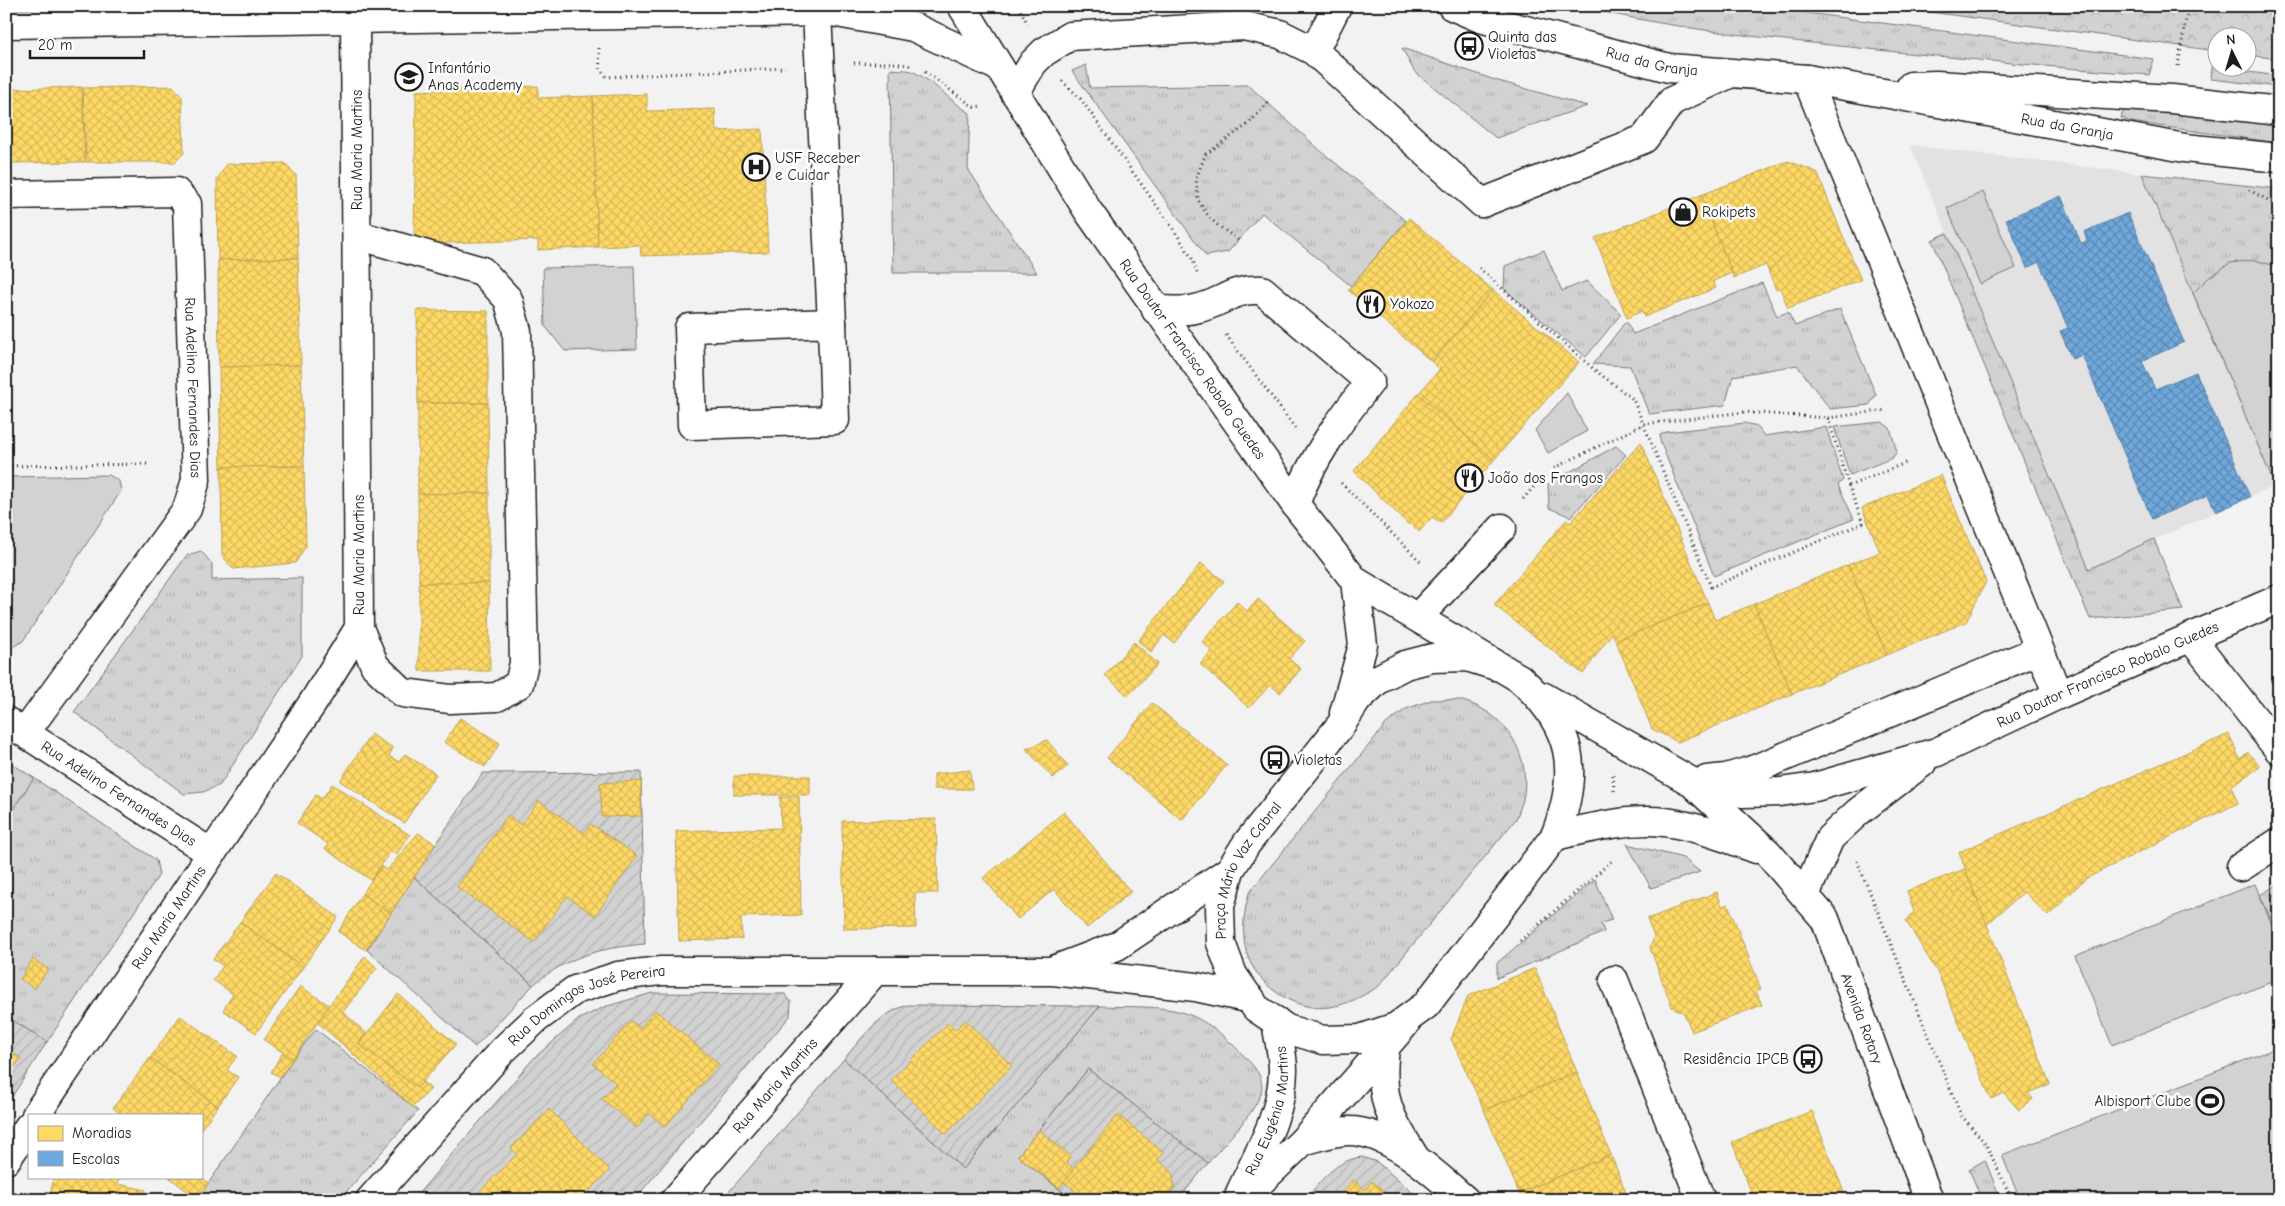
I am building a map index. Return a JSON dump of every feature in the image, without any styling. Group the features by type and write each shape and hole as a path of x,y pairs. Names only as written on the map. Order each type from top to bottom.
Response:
{"street":[{"name":"Rua Doutor Francisco Robalo Guedes","path":"962,6 1088,211 1156,310 1295,504 1355,581"},
{"path":"1314,51 1337,6"},
{"name":"Rua da Granja","path":"1452,6 1480,18 1669,68 1807,79 2185,148 2279,158"},
{"path":"6,24 355,19 638,10 830,10 913,28 999,67"},
{"path":"830,10 832,324 835,420 692,425 689,328 832,324"},
{"name":"Rua Maria Martins","path":"37,1114 359,628 355,19"},
{"path":"1016,93 1033,62 1044,52 1070,36 1244,26 1280,34 1314,51 1482,203 1644,139 1672,101 1729,74"},
{"path":"1807,79 2058,696"},
{"name":"Rua da Granja","path":"1857,88 1936,85 2172,99 2279,111"},
{"name":"Rua Adelino Fernandes Dias","path":"6,194 176,192 187,204 196,480 194,488 187,509 16,727 211,853"},
{"path":"357,236 482,271 508,299 517,332 524,663 519,684 498,697 450,699 403,693 375,666 359,628"},
{"path":"1156,310 1195,310 1234,292 1250,289 1262,290 1370,382 1337,424 1305,476 1295,504"},
{"path":"1418,617 1502,528"},
{"path":"1355,581 1499,667"},
{"path":"1340,726 1363,645 1355,581"},
{"name":"Rua Doutor Francisco Robalo Guedes","path":"1690,781 1743,792 1780,792 1815,787 1937,752 2058,696 2279,599"},
{"path":"2191,638 2279,750"},
{"path":"1536,693 1690,781 1726,778 1753,770 2039,650"},
{"name":"Praça Mário Vaz Cabral","path":"1466,657 1499,667 1519,678 1536,693 1557,723 1567,751 1570,775 1566,806 1555,836 1426,1005 1396,1027 1360,1039 1323,1040 1287,1029 1256,1008 1232,975 1221,943 1220,906 1230,870 1247,844 1340,726 1357,700 1380,678 1405,665 1432,658 1466,657"},
{"name":"Rua Doutor Francisco Robalo Guedes","path":"1805,895 1830,838 1866,805 1937,752"},
{"name":"Avenida Rotary","path":"1690,781 1767,852 1825,919 1929,1200"},
{"path":"1555,836 1617,823 1664,822 1712,833 1767,852"},
{"path":"2240,867 2279,842"},
{"path":"1053,970 1117,946 1230,870"},
{"path":"1053,970 1196,987 1251,999"},
{"name":"Rua Domingos José Pereira","path":"370,1200 503,1050 536,1019 575,990 618,976 661,971 1053,970"},
{"name":"Rua Maria Martins","path":"675,1200 875,971"},
{"path":"1614,980 1700,1200"},
{"path":"1239,1200 1303,1141 1414,1013"},
{"name":"Rua Eugénia Martins","path":"1239,1200 1275,1116 1281,1097 1283,1069 1276,1021"},
{"path":"1385,1048 1381,1077 1385,1099 1390,1117 1414,1156"},
{"path":"6,1160 28,1127"},
{"path":"1303,1141 1349,1130 1368,1134 1414,1156 1466,1200"}],"path":[{"path":"2172,99 2188,6"},
{"path":"599,46 600,70 607,77 791,68"},
{"path":"848,63 894,63 918,67 974,107 982,106"},
{"path":"1058,77 1080,98 1174,230 1193,260 1222,330 1297,430"},
{"path":"1238,240 1216,224 1206,213 1198,200 1196,178 1206,154 1247,125 1268,103"},
{"path":"2246,188 2279,206"},
{"path":"1479,268 1596,371 1633,399 1711,587 1863,524 1828,418"},
{"path":"1554,468 1644,424 1744,412 1828,418 1886,410"},
{"path":"1849,486 1908,462"},
{"path":"6,466 148,464"},
{"path":"1340,481 1414,556 1448,586"},
{"path":"1523,499 1538,482"},
{"path":"1613,770 1614,796"},
{"path":"1850,855 1857,861 1961,1115 1986,1144 2012,1200"},
{"path":"1513,947 1616,856"}],"shaded area":[{"path":"1910,145 2142,174 2275,485 2089,569"}],"green space":[{"path":"1578,6 1754,6 2154,59 2149,75 1985,61 1729,33 1638,19"},
{"path":"1886,6 2279,6 2279,59 2258,56 2258,28 2208,28 2208,50"},
{"path":"1402,48 1495,80 1587,106 1496,138 1414,71"},
{"path":"1086,65 1090,88 1248,85 1322,152 1406,221 1351,286 1262,213 1228,252 1206,256 1072,71"},
{"path":"890,69 914,72 970,113 968,169 1037,273 893,273"},
{"path":"2258,73 2279,76 2279,87 2211,79 2258,78"},
{"path":"2123,111 2153,111 2279,123 2279,143 2131,122 2121,118"},
{"path":"2142,174 2279,189 2279,495 2269,471"},
{"path":"1983,192 2016,268 1980,284 1947,208"},
{"path":"1947,233 2089,569 2154,539 2183,610 2090,619 1932,240"},
{"path":"1544,250 1562,291 1587,281 1621,314 1586,357 1504,289 1505,266"},
{"path":"2255,260 2279,267 2279,495 2193,293 2207,279 2230,263"},
{"path":"634,266 637,349 565,351 545,326 543,268"},
{"path":"1762,283 1777,316 1788,312 1795,326 1840,309 1876,395 1869,405 1830,409 1797,365 1733,376 1725,405 1649,414 1630,366 1593,364 1626,321 1633,334"},
{"path":"1567,393 1587,431 1548,453 1535,430"},
{"path":"1882,422 1890,428 1897,452 1892,458 1850,475 1834,427"},
{"path":"1745,423 1757,426 1764,436 1826,427 1843,480 1838,485 1854,519 1714,576 1660,441 1660,435 1666,432"},
{"path":"1616,446 1626,455 1571,517 1549,508 1548,484"},
{"path":"109,475 119,481 121,491 23,641 6,651 6,477"},
{"path":"201,551 212,564 212,580 302,578 302,656 220,785 203,792 184,794 74,712 187,555"},
{"path":"1431,700 1458,700 1474,705 1488,712 1510,734 1517,747 1525,778 1523,797 1516,819 1379,986 1356,999 1330,1007 1316,1008 1289,1000 1265,983 1249,959 1245,946 1244,926 1249,893 1386,724 1406,709"},
{"path":"6,760 34,778 6,819"},
{"path":"641,772 645,944 613,948 585,955 559,967 533,985 414,877 483,773"},
{"path":"34,778 156,860 159,875 47,1042 6,1016 6,819"},
{"path":"1627,844 1683,858 1700,872 1651,888"},
{"path":"414,877 533,985 475,1047 367,950"},
{"path":"1595,879 1612,920 1601,923 1604,932 1497,978 1497,963"},
{"path":"2255,884 2279,942 2279,979 2112,1045 2075,956"},
{"path":"2279,884 2279,937 2260,895"},
{"path":"652,993 785,994 791,1002 790,1016 634,1200 413,1200 533,1059 579,1019 604,1007"},
{"path":"908,1005 1100,1006 963,1169 844,1059 865,1034 880,1020 888,1014"},
{"path":"1100,1006 1163,1009 1195,1017 1227,1039 1255,1068 1260,1077 1262,1088 1257,1102 1245,1120 1208,1163 1088,1069 1018,1156 1073,1200 733,1200 727,1194 844,1059 963,1169"},
{"path":"6,1016 47,1042 6,1106"},
{"path":"316,1029 418,1111 339,1200 197,1200 293,1059"},
{"name":"Albisport Clube","path":"2279,1047 2279,1200 2020,1200 2002,1155"},
{"path":"1088,1069 1208,1163 1178,1200 1073,1200 1018,1156"},
{"path":"1362,1157 1377,1162 1421,1200 1305,1200 1329,1172 1344,1162"},
{"path":"1985,1160 2001,1200 1982,1200 1969,1169"}],"building: Moradias":[{"path":"173,86 182,97 184,153 175,162 86,162 83,88"},
{"path":"538,86 538,98 593,96 598,247 538,250 538,240 414,244 416,91"},
{"path":"82,87 85,162 6,163 6,89"},
{"path":"647,94 647,111 715,109 716,131 762,129 768,252 641,256 640,245 598,247 593,96"},
{"path":"1788,161 1817,172 1861,280 1788,308 1780,288 1776,290 1766,265 1734,278 1701,195"},
{"path":"285,163 296,175 298,258 218,260 217,179 227,164"},
{"path":"1701,195 1732,273 1713,281 1716,288 1644,317 1642,311 1627,318 1595,238"},
{"path":"1409,218 1493,290 1432,362 1348,290"},
{"path":"298,258 301,365 219,367 218,260"},
{"path":"1493,290 1579,362 1494,460 1418,394 1440,369 1432,362"},
{"path":"417,310 488,311 488,403 418,403"},
{"path":"301,365 304,466 221,467 219,367"},
{"path":"1418,394 1494,460 1441,523 1432,517 1419,532 1410,523 1409,525 1354,471"},
{"path":"418,403 488,403 489,493 418,494"},
{"path":"1641,442 1708,603 1616,641 1612,633 1583,674 1494,605 1566,520 1570,523"},
{"path":"304,466 306,546 295,563 233,569 222,555 221,467"},
{"path":"1941,475 1986,582 1966,622 1887,655 1848,565 1880,552 1862,508"},
{"path":"489,493 489,583 419,583 418,494"},
{"path":"1201,563 1224,581 1174,643 1164,635 1151,652 1138,641"},
{"path":"1848,565 1887,655 1792,694 1754,604"},
{"path":"419,583 489,583 490,671 419,671"},
{"path":"1258,599 1305,641 1289,659 1301,669 1280,693 1270,685 1249,708 1200,664 1212,651 1202,642 1237,602 1247,611"},
{"path":"1708,603 1715,620 1754,604 1792,694 1678,742 1652,729 1616,641"},
{"path":"1134,642 1158,664 1128,696 1105,675"},
{"path":"1152,703 1227,765 1182,820 1107,758"},
{"path":"460,718 500,743 485,767 444,742"},
{"path":"371,734 393,748 389,756 399,762 405,754 436,774 404,823 340,781"},
{"path":"2229,734 2240,759 2248,752 2260,767 2231,786 2238,803 2085,879 2048,916 2024,892 1986,925 1959,852"},
{"path":"1047,740 1068,766 1053,778 1026,749"},
{"path":"970,770 972,789 934,789 934,774"},
{"path":"734,776 810,776 810,795 734,795"},
{"path":"641,781 641,816 602,817 600,783"},
{"path":"332,784 410,835 396,855 391,851 371,880 325,849 328,844 297,823 316,795 322,799"},
{"path":"780,797 799,797 801,915 741,917 742,939 679,941 676,831 781,828"},
{"path":"539,801 584,833 591,824 637,856 595,916 567,896 534,942 457,887 508,815 521,825"},
{"path":"1064,812 1131,892 1087,928 1054,889 1018,919 983,878"},
{"path":"936,819 938,893 915,893 916,928 844,929 842,821"},
{"path":"418,833 436,844 391,913 362,894 381,866 387,870"},
{"path":"1965,869 2050,1084 2028,1093 2033,1099 2019,1110 2004,1093 1991,1099 1937,972 1906,921 1914,912 1907,891"},
{"path":"276,873 338,917 303,967 240,922"},
{"path":"1717,892 1722,906 1728,904 1761,989 1756,991 1762,1005 1692,1032 1684,1013 1672,1007 1650,948 1654,937 1647,919"},
{"path":"362,894 391,913 366,950 338,932"},
{"path":"240,922 303,967 256,1033 223,1010 233,994 213,980 223,966 213,959"},
{"path":"365,956 377,968 343,1012 366,1033 359,1044 417,1088 423,1082 431,1089 413,1107 317,1022"},
{"path":"33,959 48,969 35,989 20,979"},
{"path":"1535,968 1577,1072 1484,1110 1451,1039 1468,996"},
{"path":"300,986 329,1005 293,1059 264,1040"},
{"path":"398,994 456,1044 417,1088 359,1044"},
{"path":"655,1010 719,1064 665,1127 649,1113 637,1128 602,1099 616,1083 593,1064 631,1021 640,1028"},
{"path":"180,1016 237,1056 227,1070 238,1077 218,1106 150,1058"},
{"path":"965,1020 1012,1066 946,1134 891,1080 948,1023 955,1030"},
{"path":"6,1049 21,1058 6,1079"},
{"path":"283,1052 293,1059 280,1077 271,1072"},
{"path":"150,1058 218,1106 202,1128 202,1114 121,1114 113,1108"},
{"path":"1577,1072 1611,1155 1519,1193 1484,1110"},
{"path":"549,1109 610,1170 580,1200 486,1200 478,1193 517,1154 511,1148"},
{"path":"1812,1111 1847,1200 1754,1200 1732,1142"},
{"path":"1118,1115 1164,1153 1158,1160 1172,1172 1175,1186 1164,1200 1086,1200 1063,1181"},
{"path":"1039,1130 1071,1156 1066,1162 1074,1169 1059,1188 1018,1156"},
{"path":"1611,1155 1629,1200 1522,1200 1519,1193"},
{"path":"54,1178 119,1178 118,1184 146,1190 144,1200 49,1200"},
{"path":"170,1178 202,1178 209,1183 197,1199"},
{"path":"1353,1180 1365,1190 1372,1181 1394,1200 1337,1200"}],"building: Escolas":[{"path":"2061,196 2081,243 2087,241 2084,232 2128,213 2184,342 2142,361 2155,389 2196,372 2250,497 2216,512 2208,495 2152,519 2082,355 2072,359 2060,331 2068,328 2039,262 2027,268 2006,219"}],"place":[{"name":"Quinta das Violetas","path":"1469,46"},
{"name":"Infantário Anas Academy","path":"409,77"},
{"name":"USF Receber e Cuidar","path":"756,167"},
{"name":"Rokipets","path":"1683,212"},
{"name":"Yokozo","path":"1371,304"},
{"name":"João dos Frangos","path":"1469,478"},
{"name":"Violetas","path":"1275,760"},
{"name":"Residência IPCB","path":"1808,1059"},
{"name":"Albisport Clube","path":"2210,1101"}]}
